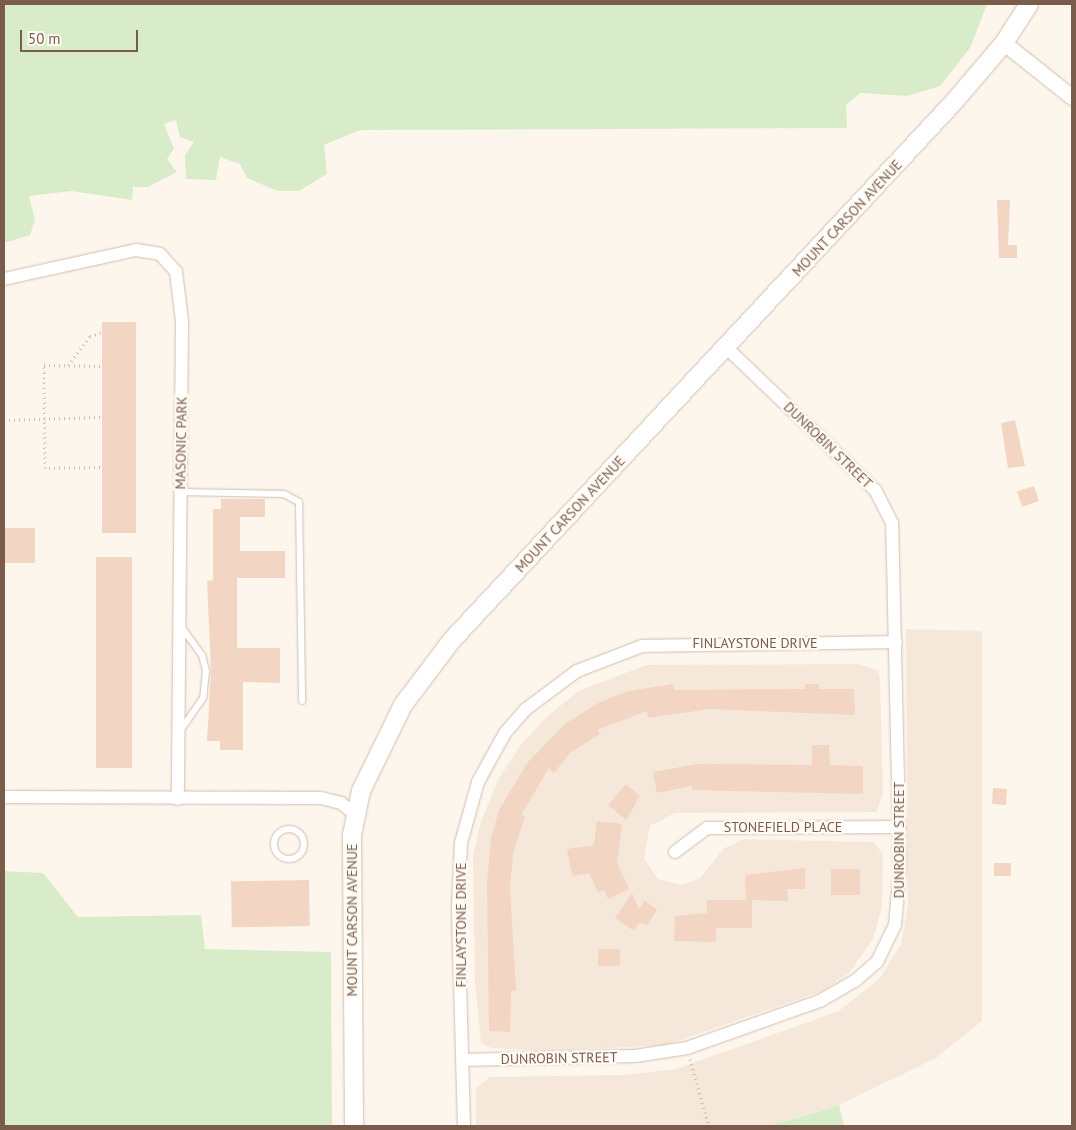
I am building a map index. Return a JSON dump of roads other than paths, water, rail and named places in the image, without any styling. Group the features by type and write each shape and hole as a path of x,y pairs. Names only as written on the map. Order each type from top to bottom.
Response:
{"main road":[{"name":"MOUNT CARSON AVENUE","path":"354,1126 350,906 356,815 361,791 391,727 436,658 947,110 1004,43 1028,4"}],"street":[{"path":"1004,43 1072,97"},
{"name":"MASONIC PARK","path":"4,279 136,250 160,254 172,264 182,308 178,799"},
{"name":"DUNROBIN STREET","path":"463,1060 635,1056 687,1048 820,1001 856,980 877,962 895,925 899,902 900,827 894,541 885,507 868,483 726,347"},
{"name":"FINLAYSTONE DRIVE","path":"464,1126 458,907 461,843 478,782 505,734 526,709 577,671 642,646 896,642"},
{"path":"4,798 321,798 341,803 356,815"},
{"name":"STONEFIELD PLACE","path":"675,852 707,828 900,827"}],"lane":[{"path":"181,492 284,494 299,502 302,701"},
{"path":"178,733 199,705 206,681 202,655 179,624"},
{"path":"294,830 302,837 298,856 289,859 276,853 274,844 280,832 294,830"}]}
